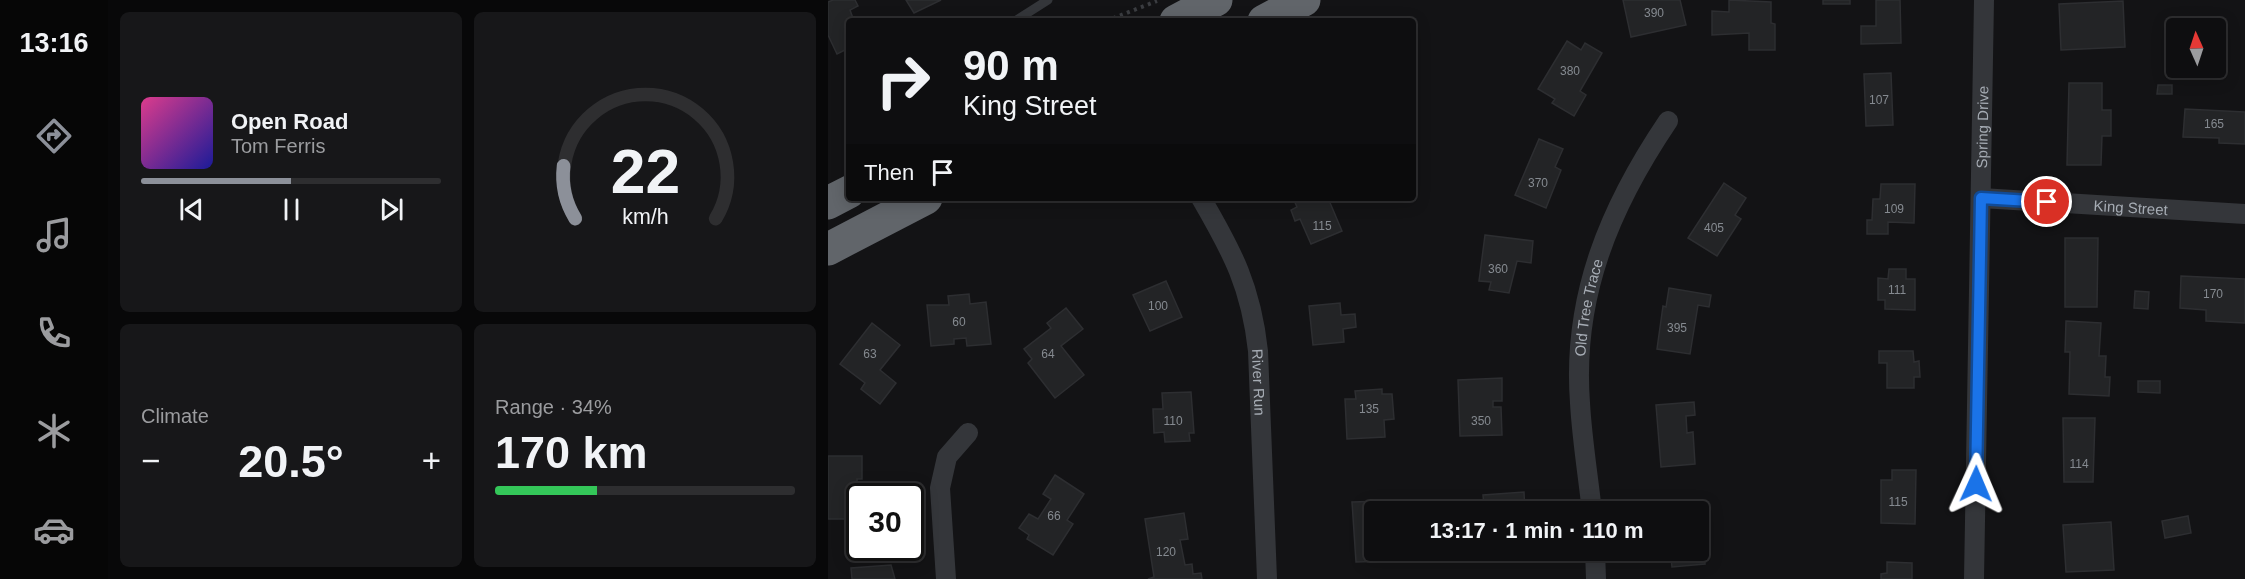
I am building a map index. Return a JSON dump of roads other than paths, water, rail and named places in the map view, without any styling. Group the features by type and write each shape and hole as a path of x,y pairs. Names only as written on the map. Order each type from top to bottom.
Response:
{"highway":[{"path":"1182,18 1216,0"},
{"path":"1270,18 1304,0"},
{"path":"828,203 846,194"},
{"path":"828,249 920,201"}],"street":[{"name":"Spring Drive","path":"1974,579 1984,0"},
{"name":"Old Tree Trace","path":"1591,501 1580,401 1581,336 1593,273 1611,219 1636,168 1668,121"},
{"name":"King Street","path":"1981,198 2245,214"},
{"name":"River Run","path":"1203,201 1231,249 1245,280 1254,313 1258,351 1267,579"},
{"path":"946,579 940,488 947,457 968,433"},
{"path":"1595,561 1596,579"}],"lane":[{"path":"1019,18 1048,0"}]}
